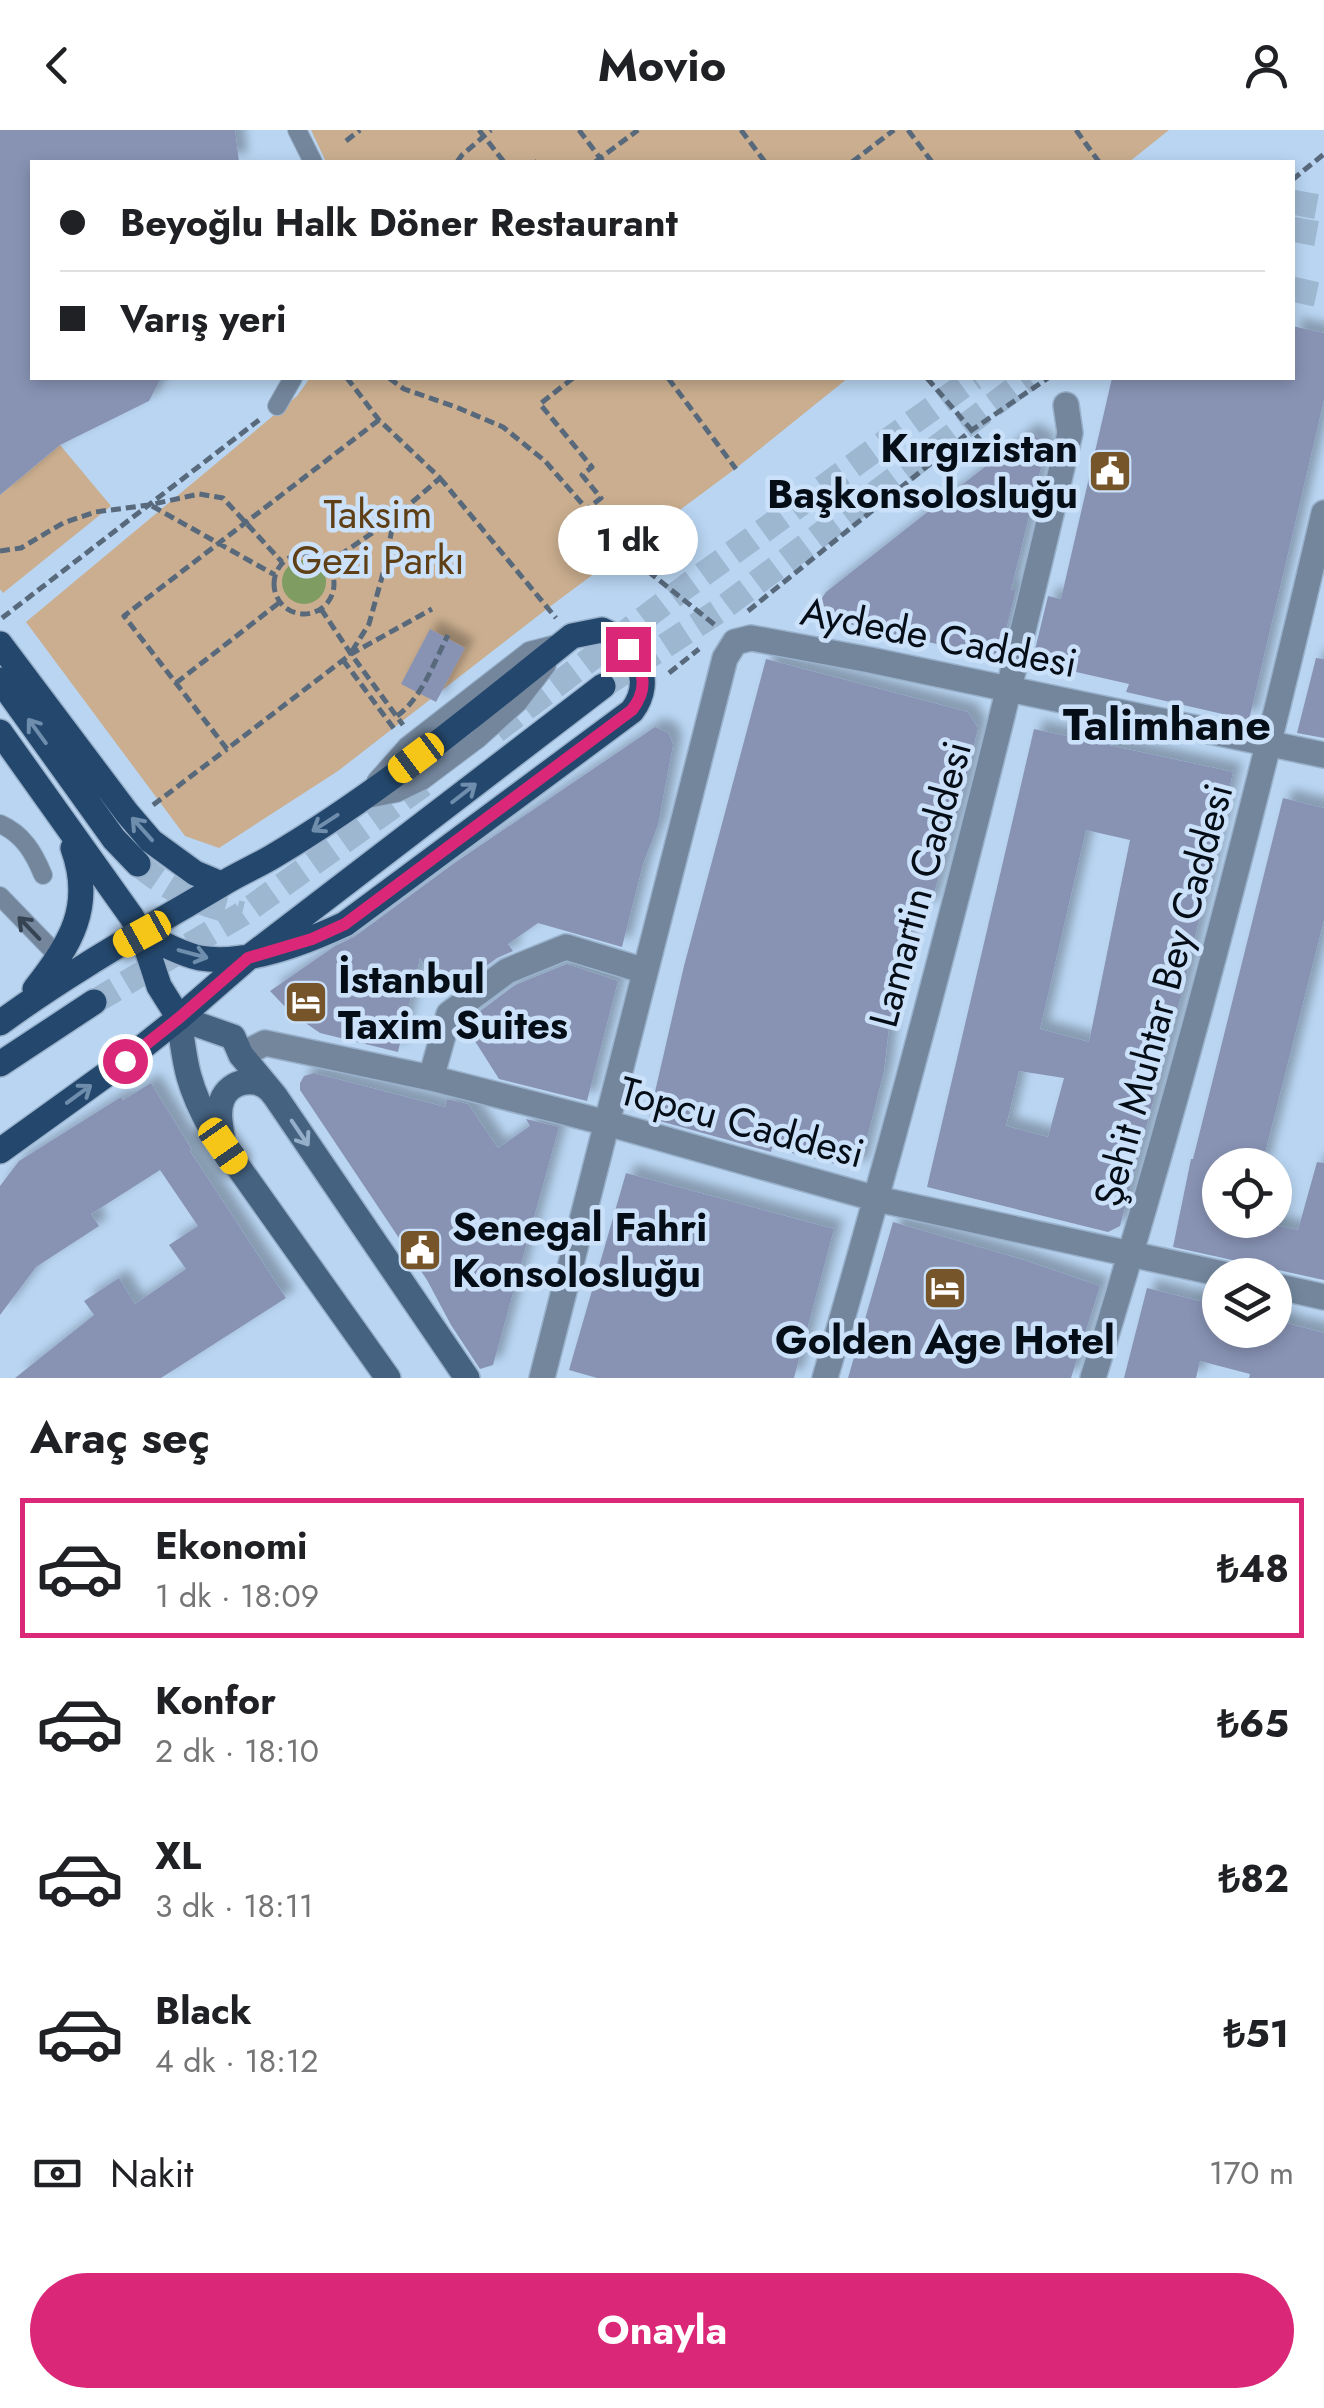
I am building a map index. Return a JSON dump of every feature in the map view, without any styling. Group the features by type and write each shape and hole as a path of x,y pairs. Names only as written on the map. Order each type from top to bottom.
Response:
{"main road":[{"path":"10,1016 96,958 272,858 361,800 569,639 602,630 620,641 635,658 644,683 643,693 632,710 345,924 312,939 248,958 199,958 142,934"},
{"path":"0,644 152,841 195,873 221,884"},
{"path":"0,680 114,839 138,864"},
{"path":"0,1151 125,1061 248,958 603,686"},
{"path":"0,732 142,934 160,986 179,1018 185,1070 212,1130 388,1378"},
{"path":"10,1016 60,958 80,908 80,868 63,818"},
{"path":"0,1064 94,1002"},
{"path":"179,1018 233,1037 467,1378"},
{"path":"223,1146 220,1116 222,1100 230,1088 252,1081 263,1083 275,1096"}],"street":[{"name":"Lamartin Caddesi","path":"825,1378 877,1199 1010,688 1070,433 1066,406"},
{"name":"Şehit Muhtar Bey Caddesi","path":"1092,1378 1131,1253 1271,742 1324,513"},
{"name":"Aydede Caddesi","path":"716,650 751,638 1324,754"},
{"path":"542,1378 645,971 716,650"},
{"path":"430,1078 449,1014 508,970 566,947 645,971"},
{"name":"Topcu Caddesi","path":"242,1055 264,1043 430,1078 877,1199 1202,1269"},
{"path":"1292,1290 1324,1297"}],"lane":[{"path":"297,130 312,160"},
{"path":"278,406 292,380"},
{"path":"0,824 25,840 43,875"},
{"path":"0,896 60,958"}],"path":[{"path":"346,141 360,130"},
{"path":"458,160 482,133 491,130"},
{"path":"578,130 598,160"},
{"path":"600,160 638,130"},
{"path":"741,130 764,160"},
{"path":"855,160 894,130"},
{"path":"908,130 930,160"},
{"path":"1076,130 1098,160"},
{"path":"482,133 502,160"},
{"path":"1295,178 1324,154"},
{"path":"349,380 379,420 440,478 569,639"},
{"path":"392,380 404,389 503,427 545,461 624,552 722,631"},
{"path":"570,380 540,404 592,467 582,475 601,498 587,509"},
{"path":"670,380 736,468"},
{"path":"929,380 993,455"},
{"path":"736,620 972,430 1045,380"},
{"path":"0,620 278,406"},
{"path":"227,750 124,616 379,420"},
{"path":"327,564 394,518 440,478"},
{"path":"0,551 21,548 63,523 95,512 199,494 222,498 282,562"},
{"path":"149,505 275,575"},
{"path":"351,654 369,624 394,518"},
{"path":"310,554 327,564 334,583 333,593 322,609 302,614 292,612 280,602 274,590 275,575 282,562 291,556 310,554"},
{"path":"176,682 280,602"},
{"path":"322,609 396,716 418,692 448,635"},
{"path":"144,812 351,654 432,609"},
{"path":"643,693 716,650"},
{"path":"343,660 399,735"}],"green space":[{"path":"311,130 1169,130 1132,160 325,160"},
{"name":"Taksim Gezi Parkı","path":"309,380 846,380 735,469 338,771 219,848 185,836 26,622 297,396"},
{"path":"60,445 111,506 3,593 0,495"}],"shaded area":[{"path":"304,560 319,567 326,582 319,597 304,604 289,597 282,582 289,567"}],"building":[{"path":"0,130 235,130 239,160 30,160 30,380 160,380 149,401 60,445 0,495"},
{"path":"1295,327 1324,333 1324,400 1249,720 1126,692 1129,684 1032,662 1048,596 1061,599 1112,380 1295,380"},
{"path":"1029,432 1047,443 1011,590 1016,590 1000,654 995,653 994,657 836,621 815,608 826,592"},
{"path":"430,629 465,648 436,702 401,684"},
{"path":"1316,658 1324,659 1324,738 1297,733"},
{"path":"766,659 968,712 978,728 929,910 914,906 892,1001 884,1071 859,1170 772,1148 771,1152 649,1118 684,966"},
{"path":"655,727 669,733 673,745 658,825 643,864 622,947 538,923 508,944 513,951 445,996 420,958 398,1052 320,1033 291,1013 270,991 354,937 453,864"},
{"path":"1034,729 1233,772 1184,985 1120,1226 1108,1232 927,1187","holes":["1086,830 1130,840 1089,1042 1040,1029","1019,1071 1064,1078 1048,1137 1006,1126"]},
{"path":"1283,798 1324,808 1324,920 1266,1148 1202,1148 1202,1238 1292,1238 1292,1229 1298,1230 1317,1162 1324,1163 1324,1280 1292,1273 1292,1258 1223,1258 1173,1247"},
{"path":"567,964 618,981 587,1101 499,1079 466,1027 467,1021 515,985"},
{"path":"314,1073 445,1107 447,1099 468,1104 498,1148 530,1126 526,1119 559,1127 493,1365 480,1369 427,1280 300,1090 304,1076"},
{"path":"151,1083 190,1151 286,1298 161,1378 15,1378 94,1315 84,1301 119,1278 135,1304 186,1269 169,1245 198,1226 160,1170 91,1214 99,1226 36,1267 0,1315 0,1186 19,1161 121,1097 123,1100"},
{"path":"626,1173 834,1229 794,1378 597,1378 569,1370"},
{"path":"893,1222 1100,1286 1071,1378 848,1378"},
{"path":"1147,1288 1202,1302 1202,1348 1292,1348 1292,1325 1324,1333 1324,1378 1249,1378 1250,1374 1200,1361 1196,1378 1124,1378"}],"tunnel":[{"path":"1295,203 1324,208"},
{"path":"1295,230 1324,235"},
{"path":"1295,290 1324,296"},
{"path":"496,731 680,591 971,380"},
{"path":"603,686 720,610 1026,380"},
{"path":"94,1002 242,914 427,782"},
{"path":"138,864 187,896 242,914"}],"place":[{"name":"Kırgızistan Başkonsolosluğu","path":"1110,471"},
{"name":"İstanbul Taxim Suites","path":"306,1002"},
{"name":"Senegal Fahri Konsolosluğu","path":"420,1250"},
{"name":"Golden Age Hotel","path":"945,1288"}],"district":[{"name":"Talimhane","path":"1167,724"}],"route":[{"path":"125,1061 248,958 312,939 345,924 632,710 643,693 644,683 628,649"}]}
